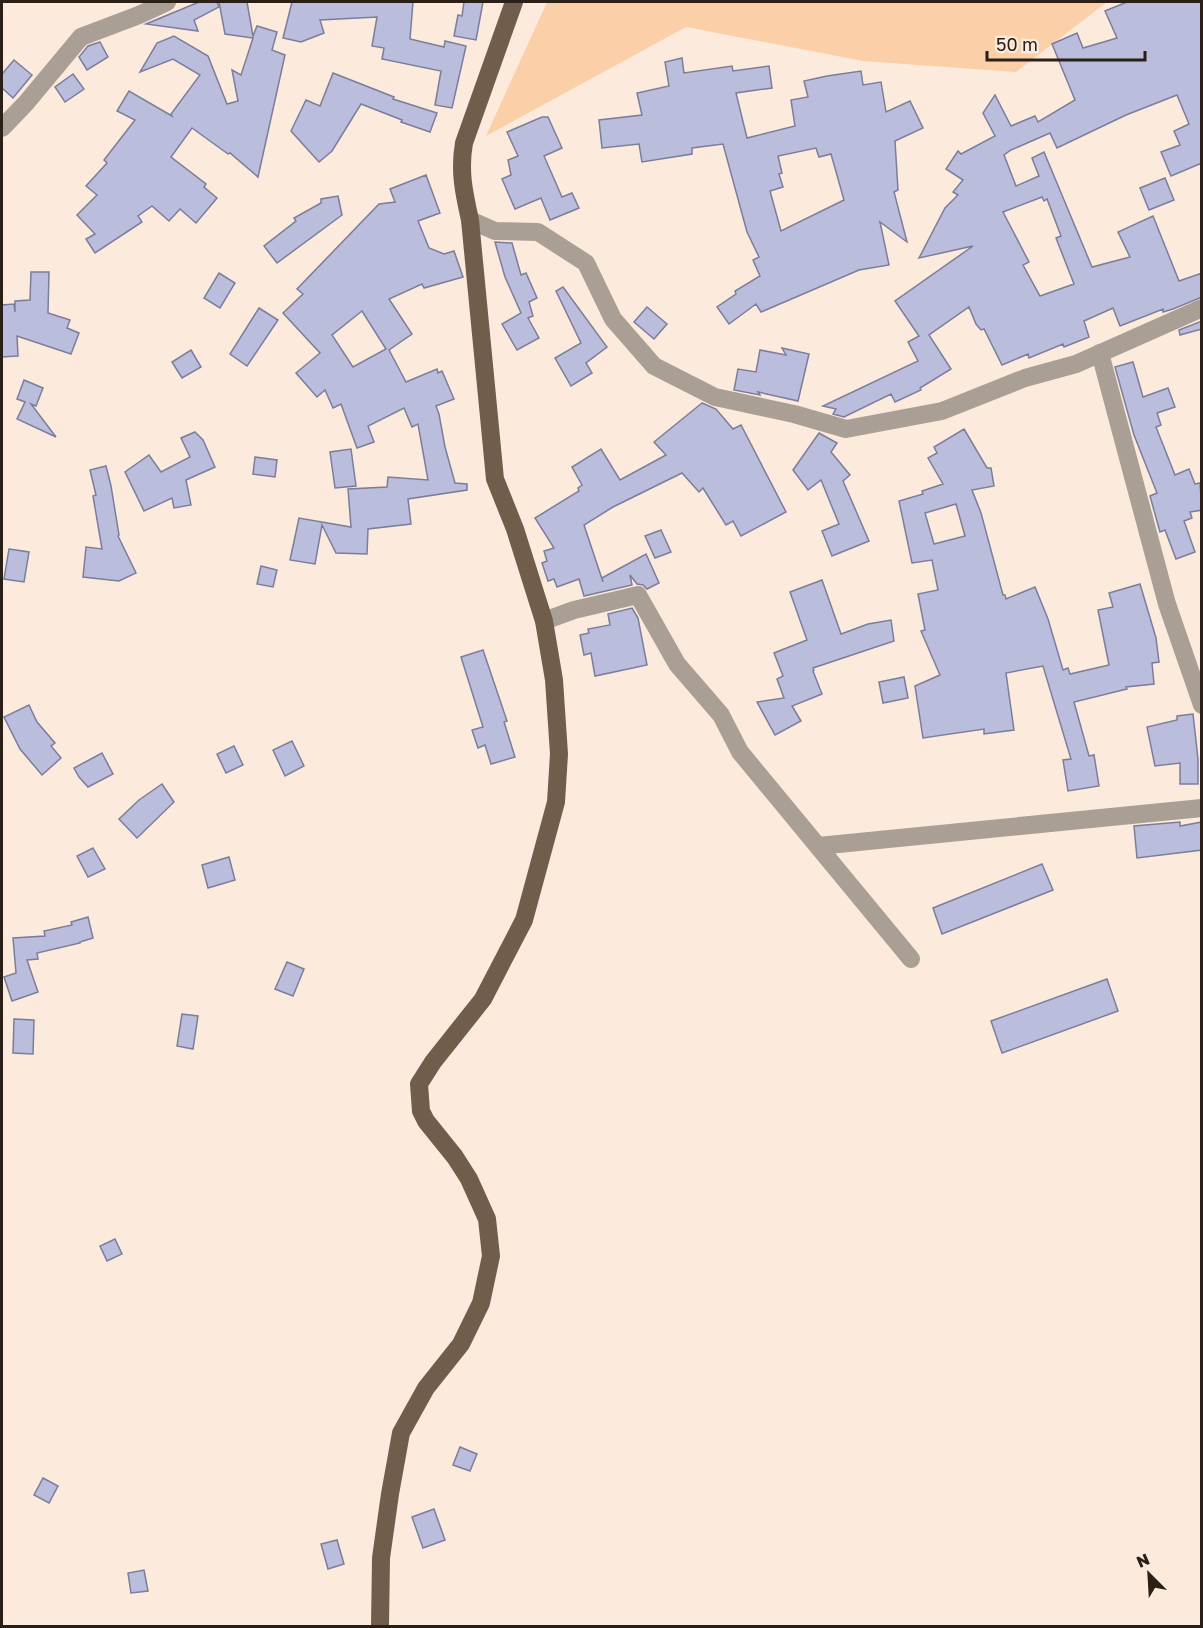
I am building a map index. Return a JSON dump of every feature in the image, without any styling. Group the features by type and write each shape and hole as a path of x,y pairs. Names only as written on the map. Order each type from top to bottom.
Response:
{"main road":[{"path":"380,1626 381,1558 401,1433 426,1388 461,1344 481,1304 491,1256 487,1219 469,1179 421,1111 420,1084 433,1062 483,999 524,920 556,802 559,754 554,680 544,621 515,530 495,478 470,220 461,179 464,143 514,2"}],"street":[{"path":"2,128 81,37 167,2"},
{"path":"470,220 495,231 538,232 586,263 613,319 654,366 715,397 794,414 846,429 942,411 1025,378 1076,364 1202,308"},
{"path":"1100,353 1167,604 1202,705"},
{"path":"544,621 574,610 638,595 677,664 721,715 740,752 911,959"},
{"path":"818,846 1202,808"}],"shaded area":[{"path":"547,2 1107,2 1016,72 863,61 686,27 486,136"}],"building":[{"path":"199,2 217,2 219,7 194,20 198,31 146,24"},
{"path":"219,2 247,2 253,36 257,26 277,32 272,50 285,55 258,177 230,153 228,154 192,128 171,157 206,184 204,187 217,198 196,223 180,209 169,221 152,206 138,216 142,222 95,253 86,239 95,234 77,215 97,195 86,186 107,163 104,160 135,120 117,111 129,91 172,116 171,114 200,75 173,59 140,72 157,43 174,36 208,56 227,104 238,101 232,70 241,75 253,38 225,34"},
{"path":"292,2 413,2 410,39 444,47 445,41 466,46 452,108 435,105 441,71 382,59 384,48 372,46 377,17 320,20 324,33 301,42 283,38"},
{"path":"464,2 483,2 476,40 454,36 458,15 462,16"},
{"path":"1127,2 1202,2 1202,163 1171,176 1161,152 1180,145 1174,131 1189,124 1177,95 1126,115 1057,148 1050,133 1004,155 1016,186 1039,176 1032,158 1044,152 1092,267 1130,257 1118,232 1153,216 1179,281 1202,273 1202,297 1120,326 1113,308 1084,321 1089,337 1064,347 1063,344 1029,358 1028,354 1002,365 984,329 981,330 976,324 969,307 929,335 951,369 920,388 921,390 895,402 891,394 844,417 833,414 836,409 823,406 918,361 908,342 919,336 895,301 973,246 919,258 945,208 958,195 953,192 963,180 946,169 958,151 961,154 995,136 983,113 995,95 1011,126 1035,116 1038,122 1075,100 1052,44 1077,33 1083,48 1117,38 1105,11","holes":["1042,197 1044,201 1047,199 1061,236 1056,238 1074,284 1040,296 1023,265 1029,262 1003,212"]},
{"path":"100,42 108,57 87,70 79,57 88,46"},
{"path":"682,58 684,73 732,66 733,71 769,66 772,88 736,93 747,138 795,126 791,100 808,97 804,81 861,71 863,85 881,82 886,112 910,101 923,128 895,141 898,190 894,192 907,242 880,222 889,265 859,270 761,312 756,304 729,324 717,307 736,294 735,291 760,276 753,260 759,257 747,232 723,144 692,148 692,154 642,162 639,144 602,148 599,120 642,115 637,93 669,86 665,62","holes":["816,148 819,157 831,154 844,200 781,231 770,191 783,187 779,174 782,173 778,156"]},
{"path":"14,60 32,75 13,98 2,88 2,74"},
{"path":"333,73 394,97 393,99 437,113 430,132 361,104 332,151 319,162 291,131 306,100 320,106"},
{"path":"73,74 84,89 65,102 55,87"},
{"path":"542,117 548,117 562,148 544,156 562,197 572,193 579,208 550,220 541,198 515,209 502,179 511,175 508,160 518,156 507,132"},
{"path":"426,175 440,213 418,221 429,248 444,254 454,251 463,277 424,288 422,284 389,299 412,334 389,350 406,382 437,369 438,373 442,371 454,399 436,406 455,483 467,484 467,490 408,499 411,524 368,529 367,554 336,553 322,525 315,564 290,560 299,518 351,527 348,489 387,487 388,477 428,480 418,424 412,427 404,408 368,426 374,442 357,448 341,404 333,408 325,390 317,397 296,373 320,353 283,313 303,294 297,289 379,204 395,202 390,189","holes":["362,311 386,349 353,367 332,335"]},
{"path":"1165,178 1174,200 1149,210 1140,188"},
{"path":"338,196 342,215 277,263 264,246 296,221 294,218 321,203 321,199"},
{"path":"495,242 512,243 521,275 526,273 537,298 529,302 533,316 528,318 539,338 517,350 502,324 521,313 505,277"},
{"path":"31,272 49,272 48,313 70,320 67,328 79,333 71,354 17,336 18,356 2,357 2,305 14,304 15,312 15,301 30,300"},
{"path":"219,273 235,283 220,308 204,298"},
{"path":"563,287 607,347 586,363 592,373 571,386 555,358 581,343 556,291"},
{"path":"647,307 667,324 654,339 634,322"},
{"path":"259,308 278,320 247,366 230,354"},
{"path":"1202,321 1202,329 1180,335 1179,330"},
{"path":"782,348 809,354 798,401 758,392 760,395 734,390 738,369 756,372 760,350 786,355"},
{"path":"191,350 201,367 182,378 172,362"},
{"path":"1133,362 1143,397 1168,388 1175,407 1157,413 1161,425 1156,427 1175,475 1189,469 1195,484 1200,483 1202,510 1190,512 1192,518 1184,521 1195,552 1176,559 1165,530 1160,532 1150,496 1157,493 1134,435 1115,367"},
{"path":"24,380 43,388 36,406 31,404 56,437 17,419 25,402 17,399"},
{"path":"702,403 716,409 733,429 741,425 786,512 741,536 733,521 726,525 703,488 699,492 682,473 613,507 584,525 603,582 602,578 646,554 659,583 647,589 637,584 630,575 632,585 584,596 579,579 557,587 554,579 548,581 542,563 547,561 544,551 554,548 535,518 579,491 578,488 582,485 572,467 601,449 620,480 666,455 654,442"},
{"path":"964,429 987,468 991,468 994,486 972,490 981,513 1003,595 1006,599 1035,587 1048,619 1063,670 1068,668 1070,674 1109,665 1098,610 1113,607 1109,593 1140,584 1156,638 1159,662 1152,663 1154,684 1126,687 1127,689 1074,702 1089,756 1094,755 1099,786 1068,791 1063,760 1071,759 1043,666 1006,673 1014,730 984,734 984,729 923,738 915,686 940,675 921,631 925,630 918,594 938,590 932,560 912,563 899,501 923,494 922,491 943,484 928,458 937,453 934,447","holes":["956,504 965,536 934,544 925,513"]},
{"path":"195,432 203,440 215,467 186,480 191,505 174,508 172,498 144,511 125,472 149,455 161,472 190,457 181,438"},
{"path":"819,433 837,443 831,452 850,475 843,481 869,541 832,556 822,531 839,524 821,480 808,490 793,470"},
{"path":"351,449 356,486 335,488 330,452"},
{"path":"255,457 277,460 275,477 253,474"},
{"path":"106,466 118,536 136,573 119,581 83,577 86,547 102,549 93,496 96,495 90,470"},
{"path":"661,530 671,552 655,558 645,536"},
{"path":"9,549 29,552 24,582 4,579"},
{"path":"261,566 277,570 273,587 257,584"},
{"path":"822,580 841,634 868,624 891,620 894,641 813,668 822,694 792,706 801,721 775,735 757,702 784,698 777,679 783,676 774,653 807,640 790,592"},
{"path":"632,608 638,618 647,665 595,676 591,653 584,655 580,635 589,633 588,629 610,625 608,614"},
{"path":"483,650 507,721 504,722 515,757 491,764 485,745 478,748 472,730 483,727 461,657"},
{"path":"904,677 908,698 883,703 879,682"},
{"path":"29,705 37,722 55,743 51,746 61,758 42,775 20,749 4,717"},
{"path":"1193,714 1198,784 1180,784 1180,763 1155,766 1147,727 1177,720 1177,716"},
{"path":"292,741 304,766 285,776 273,750"},
{"path":"234,746 243,765 226,773 217,754"},
{"path":"102,753 113,774 88,787 74,768"},
{"path":"162,784 174,802 137,838 119,819 139,800"},
{"path":"1180,822 1180,826 1202,822 1202,850 1137,858 1134,826"},
{"path":"93,848 105,869 88,877 77,856"},
{"path":"229,857 235,880 208,888 202,865"},
{"path":"1042,864 1053,890 942,934 933,908"},
{"path":"88,917 93,938 37,953 38,959 27,960 38,992 12,1001 4,977 16,973 13,938 45,936 44,931 72,925 71,922"},
{"path":"287,962 304,969 293,996 275,989"},
{"path":"1107,979 1118,1011 1002,1053 991,1021"},
{"path":"182,1014 198,1016 193,1049 177,1046"},
{"path":"14,1019 34,1020 33,1054 13,1053"},
{"path":"115,1239 122,1254 107,1261 100,1246"},
{"path":"460,1447 477,1454 470,1471 453,1465"},
{"path":"43,1478 58,1486 49,1503 34,1495"},
{"path":"434,1509 445,1540 423,1548 412,1517"},
{"path":"337,1540 344,1564 328,1569 321,1544"},
{"path":"144,1570 148,1591 131,1593 128,1573"}]}
